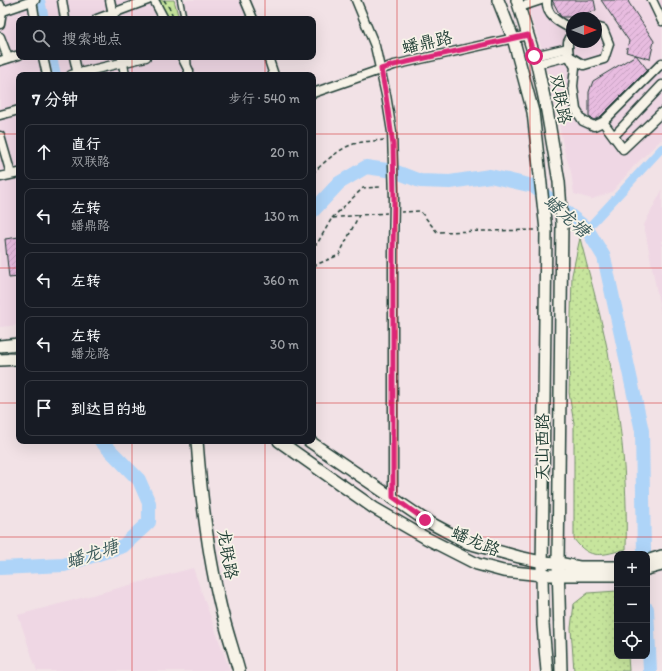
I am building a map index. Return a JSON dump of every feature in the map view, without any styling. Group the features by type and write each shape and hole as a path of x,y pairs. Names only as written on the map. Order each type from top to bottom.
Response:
{"main road":[{"name":"天山西路","path":"498,0 513,38 533,112 546,230 542,562 543,625 546,671"},
{"name":"双联路","path":"519,4 536,60 547,111 559,182 562,223"},
{"name":"天山西路","path":"561,671 558,563 562,223"},
{"path":"0,346 16,344"},
{"path":"0,360 16,359"},
{"name":"龙联路","path":"197,444 201,490 210,556 220,604 239,671"},
{"name":"蟠龙路","path":"284,444 374,508 426,538 477,564 503,571 559,576 614,570"},
{"name":"蟠龙路","path":"313,444 425,520 468,543 542,562 614,570"},
{"path":"650,560 662,556"},
{"path":"650,568 662,565"}],"street":[{"path":"0,24 1,9 33,0 35,16"},
{"path":"62,0 65,16"},
{"path":"110,0 113,16 148,0"},
{"path":"154,0 162,16"},
{"path":"245,0 252,16"},
{"path":"356,0 375,46 381,69 393,143 393,497"},
{"path":"519,4 541,0"},
{"path":"547,0 546,6 551,17 566,26"},
{"path":"652,0 662,21"},
{"path":"569,52 584,65 604,59 609,44 602,28"},
{"name":"蟠鼎路","path":"316,92 394,65 528,35"},
{"path":"0,37 4,60 16,56"},
{"path":"569,48 575,67 573,86 576,110 584,120 594,126 603,122 662,63"},
{"path":"536,60 569,52"},
{"path":"44,60 46,72"},
{"path":"74,60 75,72"},
{"path":"82,72 122,60 124,72"},
{"path":"183,60 189,72"},
{"path":"269,60 273,72"},
{"path":"614,136 662,85"},
{"path":"0,115 16,111"},
{"path":"603,122 623,149 662,112"},
{"path":"0,136 15,174 0,177"}],"lane":[{"path":"180,0 183,16"},
{"path":"188,60 189,72"}],"path":[{"path":"164,0 173,16"},
{"path":"316,170 335,154 350,145 372,141 393,143"},
{"path":"316,244 332,218 363,188 380,187"},
{"path":"332,218 420,211 437,232 546,230"},
{"path":"316,265 339,255 359,216"}],"shaded area":[{"path":"0,0 242,0 249,16 16,16 16,60 266,60 270,72 16,72 16,325 0,327"},
{"path":"525,0 662,0 662,139 634,166 612,192 592,199 574,194 571,172 564,150 551,83 541,46"},
{"path":"662,190 662,319 644,225"},
{"path":"193,568 230,671 37,671 18,615"}],"green space":[{"path":"156,0 174,0 178,16 164,16"},
{"path":"580,238 605,338 615,390 624,469 626,496 626,549 604,554 586,551 574,539 574,424 569,393 572,275"},
{"path":"614,591 614,659 628,659 629,671 574,671 571,628 574,604 588,593"}],"building":[{"path":"552,0 594,0 596,10 592,12 566,12 566,17 561,17"},
{"path":"601,0 628,0 654,41 650,59 626,52 629,41"},
{"path":"636,55 647,69 646,71 600,117 594,120 589,117 589,92 593,81"},
{"path":"16,237 16,277 9,278 5,239"}],"waterway":[{"path":"41,0 44,16"},
{"path":"54,60 56,72"},
{"path":"587,229 662,148"},
{"name":"蟠龙塘","path":"316,208 339,183 366,167 394,171 420,181 450,182 490,176 533,186 587,229 604,257 642,431 644,551"},
{"name":"蟠龙塘","path":"0,568 64,565 123,546 149,522 149,503 139,480 104,444"},
{"name":"蟠龙塘","path":"648,623 650,671"}],"route":[{"path":"425,520 393,497 393,145 381,69 528,35 534,56"}]}
